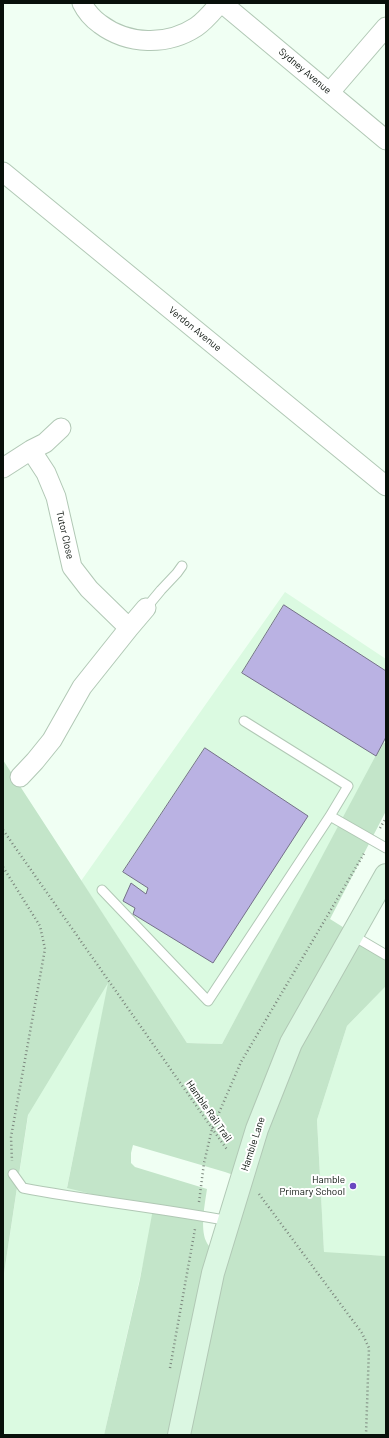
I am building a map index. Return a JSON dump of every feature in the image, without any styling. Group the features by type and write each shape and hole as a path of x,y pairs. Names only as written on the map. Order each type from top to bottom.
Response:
{"main road":[{"name":"Hamble Lane","path":"180,1435 213,1273 257,1129 291,1043 386,875"}],"street":[{"name":"Sydney Avenue","path":"82,3 94,20 105,27 131,39 146,40 161,40 187,32 197,26 221,3 386,140"},
{"path":"330,92 386,27"},
{"name":"Verdon Avenue","path":"3,172 386,486"},
{"path":"3,468 30,450 45,443 61,428"},
{"name":"Tutor Close","path":"30,450 46,473 56,497 72,567 89,589 129,628"},
{"path":"20,778 52,740 82,687 146,608"}],"lane":[{"path":"146,608 178,573 182,566"},
{"path":"102,890 208,1001 330,816 348,786 244,721"},
{"path":"330,816 386,848"},
{"path":"352,935 386,956"},
{"path":"13,1174 23,1188 57,1195 198,1215 229,1221"}],"path":[{"path":"169,1371 198,1215 204,1163 212,1129 241,1062 386,818"},
{"name":"Hamble Rail Trail","path":"3,830 243,1173 362,1333 369,1348 366,1435"},
{"path":"3,867 40,926 45,949 11,1137 13,1174"}],"shaded area":[{"path":"285,592 386,659 386,739 222,1044 187,1043 81,881"},
{"path":"383,742 386,744 386,811 330,919 386,954 386,986 347,1026 317,1120 324,1252 386,1256 386,1435 104,1435 140,1279 153,1209 67,1188 108,983 28,1115 3,1280 3,760 187,1043 222,1044","holes":["133,1145 242,1178 212,1249 206,1242 203,1229 207,1189 135,1167 131,1163 131,1153"]},
{"path":"51,966 109,982 67,1187 156,1207 104,1435 3,1435 3,1280"},
{"name":"Hamble Primary School","path":"386,986 386,1256 324,1253 317,1120 347,1026"}],"building":[{"path":"284,605 386,671 386,737 376,756 242,673"},
{"path":"205,748 308,816 213,963 133,914 135,908 123,901 131,883 146,894 148,888 123,872"}],"place":[{"name":"Hamble Primary School","path":"353,1186"}]}
